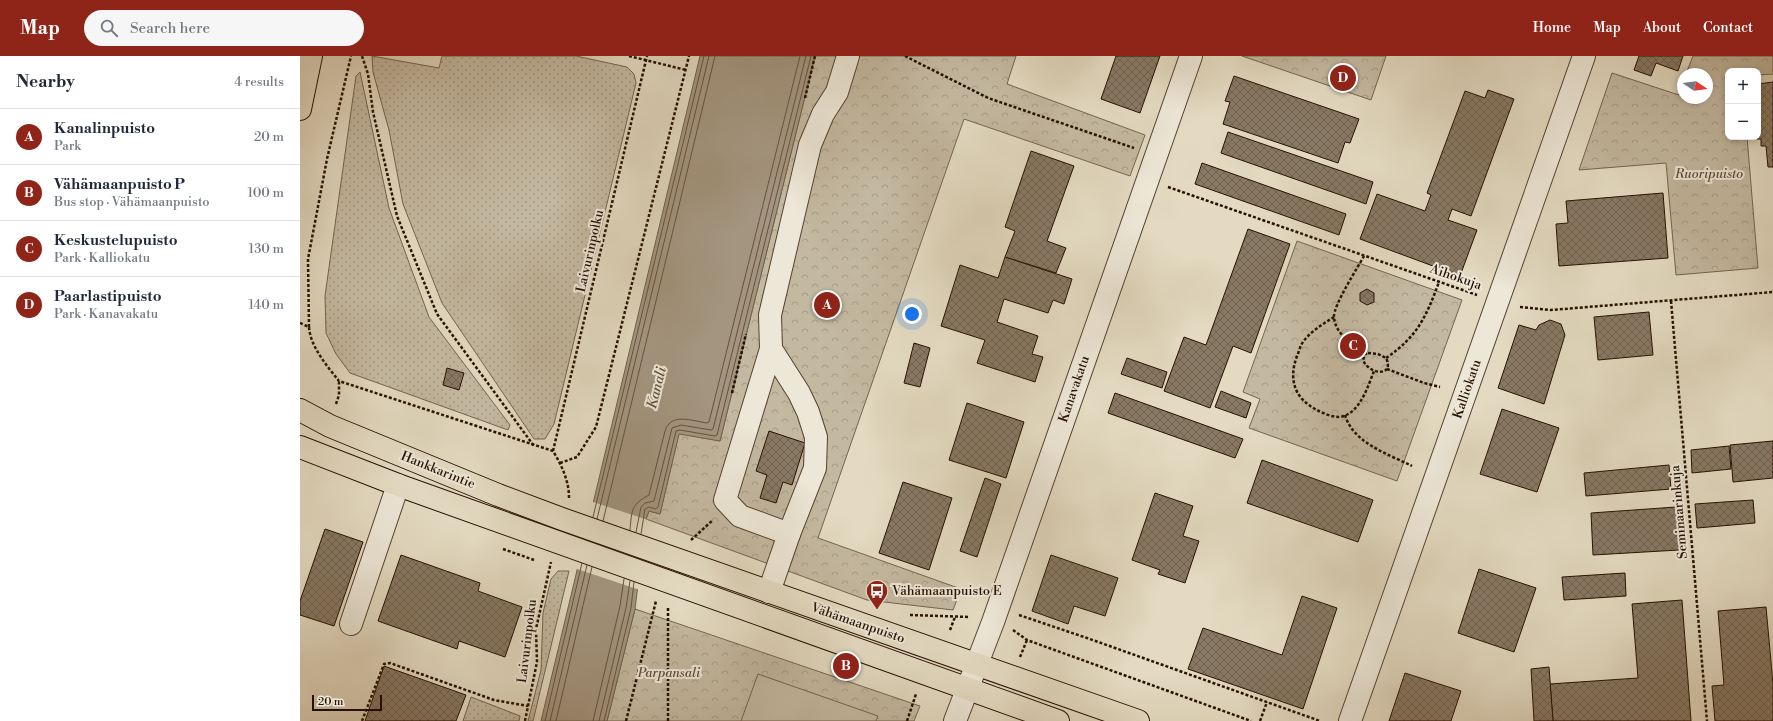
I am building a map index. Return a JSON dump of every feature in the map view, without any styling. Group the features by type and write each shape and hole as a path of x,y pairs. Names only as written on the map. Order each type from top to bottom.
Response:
{"main road":[{"path":"300,109 311,56"},
{"name":"Hankkarintie","path":"300,410 330,426 498,495 578,525"},
{"name":"Hankkarintie","path":"300,447 398,485 570,547"},
{"name":"Vähämaanpuisto","path":"578,525 1138,721"},
{"name":"Vähämaanpuisto","path":"570,547 1058,721"}],"street":[{"path":"789,534 740,516 725,500 770,349 770,315 810,145 823,114 837,92 848,56"},
{"name":"Kanavakatu","path":"955,721 993,622 1191,56"},
{"name":"Kalliokatu","path":"1350,721 1584,56"},
{"path":"769,592 789,534 816,468 816,437 808,412 799,393 770,349"},
{"path":"351,624 398,485"}],"path":[{"path":"351,56 327,159 308,259 310,334 324,363 339,381 534,446"},
{"path":"362,56 368,74 373,112 397,216 437,314 534,446"},
{"path":"628,56 686,70"},
{"name":"Laivurinpolku","path":"534,446 552,452 647,56"},
{"path":"560,463 577,457 596,428 689,56"},
{"path":"905,56 988,98 1155,156"},
{"name":"Aihokuja","path":"1148,180 1473,294 1521,307 1551,310 1773,292"},
{"path":"1364,256 1337,306 1334,317 1336,325 1347,341 1365,354 1373,353 1386,358"},
{"path":"1386,358 1400,348 1416,332 1428,312 1439,282"},
{"name":"Seminaarinkuja","path":"1671,301 1707,721"},
{"path":"1334,317 1317,328 1302,343 1296,360 1293,376 1296,391 1307,405 1323,413 1338,417 1345,416 1357,406 1367,390 1374,371"},
{"path":"300,323 309,327"},
{"path":"1365,354 1363,360 1365,365 1374,371 1383,372 1387,368 1388,365 1386,358"},
{"path":"1387,368 1424,383 1440,387"},
{"path":"1345,416 1351,430 1362,439 1412,466"},
{"path":"695,545 688,543 711,522 725,500"},
{"name":"Laivurinpolku","path":"525,721 537,662 536,629 551,563"},
{"path":"626,721 657,597"},
{"path":"668,602 668,721"},
{"path":"907,615 967,617 993,622 1012,629 1026,640 1251,721"},
{"path":"1017,615 1087,638 1320,721"},
{"path":"362,721 384,664 390,663 494,700 528,706"},
{"path":"907,721 917,692"},
{"path":"1260,721 1267,702"}],"green space":[{"path":"372,56 439,68 442,56 576,56 627,67 634,74 636,83 554,424 545,439 534,439 442,303 403,204 389,130 373,72"},
{"path":"815,56 1016,56 1007,84 1145,135 1130,176 964,119 818,538 961,589 953,610 867,600 646,519 649,511 660,514 679,433 720,441"},
{"path":"1242,56 1386,56 1371,100"},
{"name":"Ruoripuisto","path":"1693,56 1773,56 1773,74 1761,75 1761,68 1725,68 1725,140 1747,140 1758,268 1676,275 1666,163 1579,170 1612,73 1677,94 1677,104 1713,104 1713,68 1688,68"},
{"path":"360,72 389,208 429,317 510,425 508,430 350,373 336,354 326,333 325,296 356,76"},
{"path":"1297,241 1462,300 1397,481 1249,428 1260,399 1243,392"},
{"path":"558,571 569,571 533,721 528,721 541,670 543,613 551,579"},
{"name":"Parpansali","path":"635,609 920,706 914,721 607,721"},
{"path":"758,674 878,716 876,721 741,721"},
{"path":"471,697 520,716 519,721 463,721"}],"water":[{"name":"Kanali","path":"700,56 815,56 720,441 679,434 660,514 649,511 646,519 635,609 607,721 541,721"}],"pier":[{"path":"590,501 648,520 640,590 574,568"}],"building":[{"path":"1116,56 1160,56 1140,113 1101,99"},
{"path":"1639,56 1683,56 1677,71 1656,63 1651,76 1634,70"},
{"path":"1234,76 1359,119 1350,143 1345,142 1338,163 1223,124 1230,102 1225,101"},
{"path":"1773,82 1773,167 1768,167 1766,146 1761,146 1761,84"},
{"path":"1488,90 1514,99 1471,216 1452,209 1448,220 1477,230 1460,276 1360,239 1377,194 1425,211 1431,195 1427,193 1465,91 1485,98"},
{"path":"1228,132 1373,182 1366,204 1221,153"},
{"path":"1031,151 1074,166 1047,241 1066,248 1056,273 1005,257 1015,231 1005,227"},
{"path":"1202,163 1346,214 1339,235 1195,184"},
{"path":"1663,193 1668,258 1559,266 1556,224 1568,223 1566,201"},
{"path":"1248,229 1290,244 1251,353 1233,346 1210,408 1164,391 1184,337 1206,345"},
{"path":"1005,257 1072,279 1064,304 1053,300 1048,313 1004,299 997,322 1038,336 1032,354 1043,357 1035,382 977,363 985,340 941,326 960,265 998,278"},
{"path":"1367,289 1374,293 1374,302 1367,305 1360,301 1360,293"},
{"path":"1649,312 1653,355 1598,360 1594,317"},
{"path":"1550,320 1561,324 1565,335 1544,404 1498,388 1519,325 1536,330 1539,325"},
{"path":"914,343 930,348 920,387 904,383"},
{"path":"1127,358 1167,372 1162,388 1121,374"},
{"path":"447,368 464,373 459,390 443,385"},
{"path":"1221,391 1251,403 1246,418 1215,407"},
{"path":"1115,393 1243,439 1235,458 1108,413"},
{"path":"967,403 1024,422 1006,478 949,460"},
{"path":"1502,409 1559,428 1537,492 1480,474"},
{"path":"769,431 805,443 792,485 783,482 776,503 760,498 767,475 756,471"},
{"path":"1773,441 1773,478 1733,482 1730,445"},
{"path":"1729,446 1731,469 1692,473 1691,450"},
{"path":"1262,460 1373,500 1358,542 1247,503"},
{"path":"1669,465 1671,489 1586,496 1584,473"},
{"path":"985,478 1001,484 977,557 960,551"},
{"path":"903,482 952,498 929,570 879,553"},
{"path":"1155,493 1193,506 1183,536 1199,541 1185,583 1158,574 1160,570 1132,560"},
{"path":"1753,500 1755,523 1697,528 1695,504"},
{"path":"1676,507 1679,550 1593,555 1591,513"},
{"path":"325,529 363,542 334,626 300,615 300,601"},
{"path":"401,555 480,583 478,591 522,607 505,657 459,641 457,649 378,621"},
{"path":"1051,555 1118,578 1105,616 1074,606 1068,624 1032,611"},
{"path":"1479,569 1536,588 1514,652 1458,633"},
{"path":"1625,573 1626,596 1564,600 1562,577"},
{"path":"1302,596 1337,608 1303,709 1188,669 1203,628 1282,655"},
{"path":"1682,600 1691,721 1553,721 1550,684 1638,678 1632,604"},
{"path":"1766,607 1773,684 1773,721 1715,721 1712,686 1724,685 1718,611"},
{"path":"384,666 466,695 456,721 365,721"},
{"path":"1549,667 1553,721 1534,721 1531,669"},
{"path":"1405,673 1461,691 1451,721 1389,721"}],"place":[{"name":"Paarlastipuisto","path":"1343,78"},
{"name":"Kanalinpuisto","path":"827,305"},
{"name":"Keskustelupuisto","path":"1353,346"},
{"name":"Vähämaanpuisto E","path":"877,610"},
{"name":"Vähämaanpuisto P","path":"846,666"}]}
